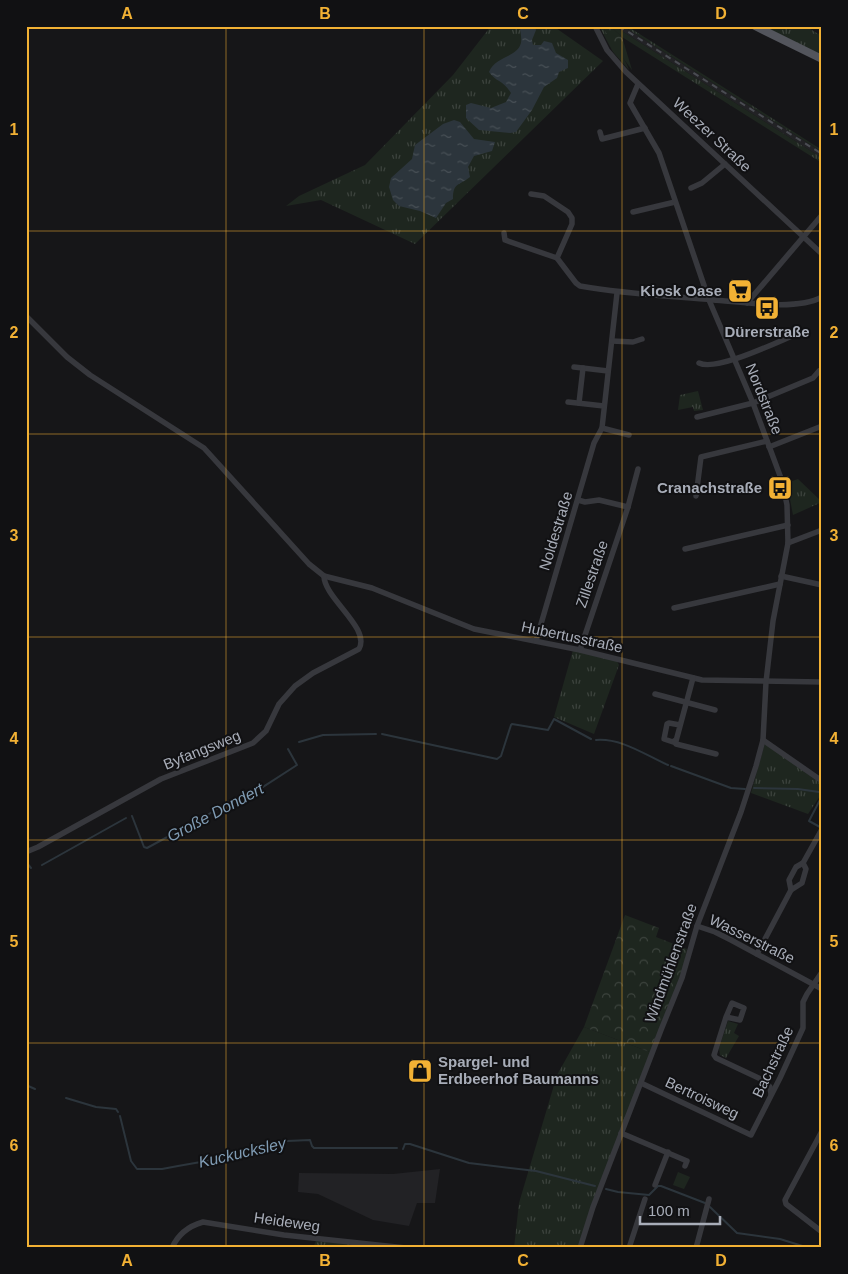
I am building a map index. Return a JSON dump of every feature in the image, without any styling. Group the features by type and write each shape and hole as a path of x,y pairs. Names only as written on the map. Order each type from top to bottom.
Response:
{"main road":[{"path":"755,26 822,59"}],"street":[{"name":"Weezer Straße","path":"595,26 606,50 638,84 822,254"},
{"name":"Nordstraße","path":"638,84 630,103 658,153 710,300 753,403 784,487 787,504 788,543 781,576 766,682"},
{"path":"600,132 602,140 645,128"},
{"path":"691,188 702,183 725,164"},
{"path":"531,194 544,196 568,212 572,218 572,224 557,258"},
{"path":"633,212 675,202"},
{"path":"747,302 822,215"},
{"path":"504,233 505,240 557,258 580,286 617,293 747,302 798,304 814,301 822,297"},
{"name":"Noldestraße","path":"536,641 594,443 602,428 617,293"},
{"path":"26,316 66,357 90,375 204,448 289,543 309,564 324,576"},
{"path":"698,363 704,366 734,359 799,333"},
{"path":"612,341 633,342 642,339"},
{"path":"574,367 608,371"},
{"path":"579,403 583,368"},
{"path":"697,417 753,403 814,378 819,371"},
{"path":"568,402 604,406"},
{"path":"696,496 701,457 768,444 822,426"},
{"path":"602,428 629,435"},
{"name":"Zillestraße","path":"580,650 628,507 638,469"},
{"path":"578,500 585,502 598,500 628,507"},
{"path":"686,548 788,525"},
{"path":"788,543 822,530"},
{"name":"Hubertusstraße","path":"324,576 372,588 474,629 580,650 702,680 822,682"},
{"name":"Byfangsweg","path":"26,852 161,779 248,746 270,726 279,704 295,686 313,673 359,648 361,636 358,629 324,580 324,576"},
{"path":"781,576 822,585"},
{"path":"332,592 337,580"},
{"path":"674,608 780,584"},
{"path":"674,741 693,678"},
{"name":"Windmühlenstraße","path":"580,1248 593,1207 660,1030 682,978 697,926 741,812 763,740 766,682"},
{"path":"655,694 715,710"},
{"path":"680,725 669,722 664,738 674,741 676,744 716,754"},
{"path":"763,740 822,781"},
{"path":"791,890 790,880 796,867 804,863 822,829"},
{"path":"757,954 791,890 802,883 806,869 804,863"},
{"name":"Wasserstraße","path":"697,926 715,932 822,989"},
{"name":"Bachstraße","path":"751,1135 803,1028 803,1002 813,983 822,972"},
{"path":"726,1017 714,1055 716,1058 765,1081 770,1087 771,1096"},
{"path":"765,1081 780,1078"},
{"name":"Bertroisweg","path":"641,1083 751,1135"},
{"path":"822,1131 785,1200 786,1204 822,1232"},
{"path":"621,1133 687,1161 685,1166"},
{"path":"655,1185 668,1152"},
{"path":"629,1248 645,1199"},
{"path":"696,1248 709,1199"},
{"name":"Heideweg","path":"173,1246 183,1231 203,1222 284,1236 406,1248"}],"shaded area":[{"path":"614,26 623,26 822,152 822,158"},
{"path":"440,1169 435,1203 417,1203 409,1226 373,1220 318,1194 298,1192 299,1173 393,1174"}],"green space":[{"path":"491,26 553,26 603,61 415,244 321,200 286,206 299,196 365,165 453,75"},
{"path":"599,26 603,26 629,70 613,52"},
{"path":"603,26 610,26 622,37 632,70 611,42"},
{"path":"610,26 614,26 822,158 822,163 622,37"},
{"path":"623,26 627,26 822,150 822,152"},
{"path":"763,26 805,26 822,36 822,55"},
{"path":"698,391 703,410 694,411 693,407 678,410 680,395"},
{"path":"798,479 822,502 793,515 787,483"},
{"path":"573,650 617,661 619,665 594,734 554,717"},
{"path":"765,743 822,784 822,793 808,814 751,793"},
{"path":"625,915 659,928 656,937 687,949 682,978 652,1053 584,1027"},
{"path":"728,1021 738,1024 734,1033 739,1036 726,1058 720,1055 719,1048"},
{"path":"584,1027 652,1053 578,1248 514,1248 519,1203 557,1075"},
{"path":"678,1172 690,1177 684,1189 673,1185"},
{"path":"316,1241 360,1245 361,1248 313,1248"}],"water":[{"path":"520,26 534,26 536,30 532,40 533,45 541,45 544,41 552,43 556,53 568,60 568,68 559,72 557,78 544,87 532,110 516,132 479,130 466,118 466,105 471,103 491,108 506,102 511,93 489,72 496,63 519,48 521,43"},
{"path":"454,120 460,122 474,139 495,142 492,151 474,156 468,167 470,177 455,187 453,199 446,203 436,218 420,211 399,206 393,200 389,187 391,178 412,159 415,145 443,124"}],"waterway":[{"name":"Große Dondert","path":"382,734 497,759 501,756 512,724 548,730 554,719 591,739"},
{"name":"Große Dondert","path":"299,742 323,735 376,734"},
{"path":"596,740 624,744 668,765"},
{"name":"Große Dondert","path":"132,816 144,847 147,848 206,816 227,802 249,796 297,765 288,749"},
{"path":"671,766 731,788 745,789"},
{"path":"754,788 798,789 822,794"},
{"path":"820,827 809,821 822,796"},
{"name":"Große Dondert","path":"42,865 126,818"},
{"name":"Große Dondert","path":"26,862 31,868"},
{"name":"Kuckucksley","path":"26,1085 35,1089"},
{"name":"Kuckucksley","path":"66,1098 96,1107 116,1109 118,1112"},
{"name":"Kuckucksley","path":"120,1116 131,1161 137,1169 162,1169 257,1152 287,1141 310,1140 314,1148 397,1148"},
{"name":"Kuckucksley","path":"403,1149 405,1144 410,1144 469,1163 536,1171 595,1186"},
{"name":"Kuckucksley","path":"606,1189 649,1195 658,1186 661,1186 705,1203"},
{"name":"Kuckucksley","path":"710,1207 737,1233 780,1239 809,1248"}],"railway":[{"path":"619,26 822,154"}],"place":[{"name":"Kiosk Oase","path":"740,291"},
{"name":"Dürerstraße","path":"767,308"},
{"name":"Cranachstraße","path":"780,488"},
{"name":"Spargel- und Erdbeerhof Baumanns","path":"420,1071"}]}
